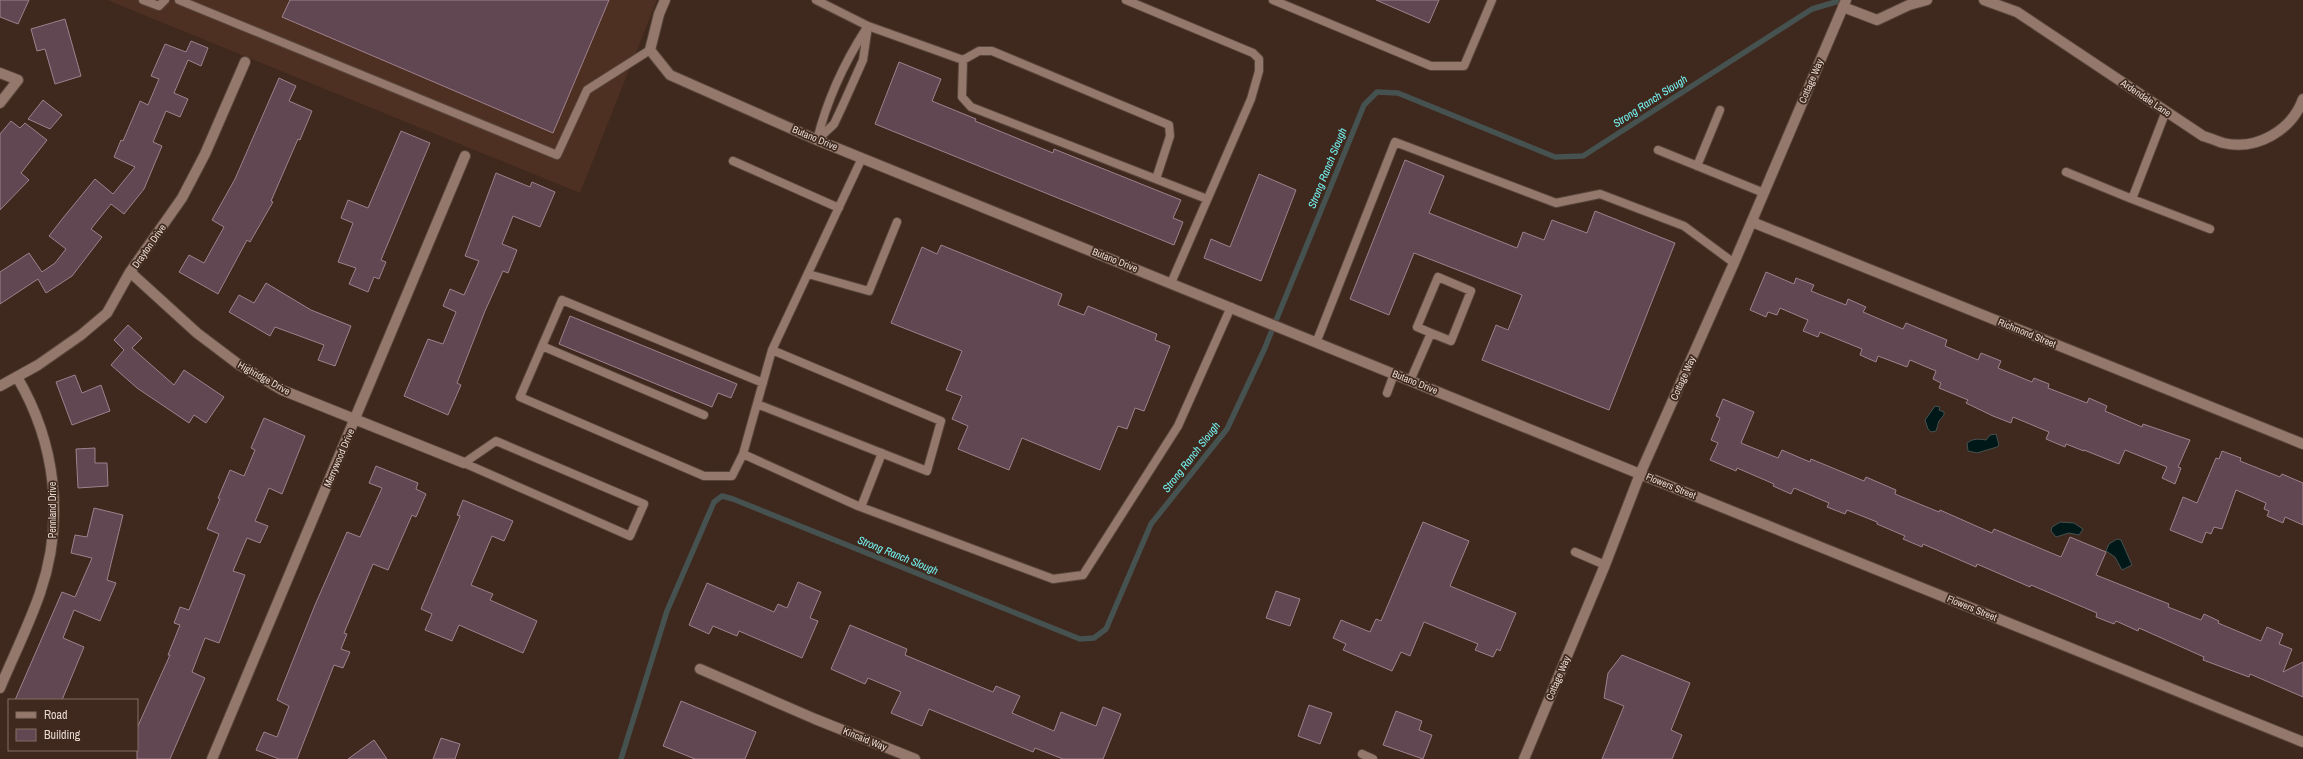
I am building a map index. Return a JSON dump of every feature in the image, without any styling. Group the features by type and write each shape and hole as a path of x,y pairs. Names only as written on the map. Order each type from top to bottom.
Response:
{"street":[{"path":"650,50 659,14 665,0"},
{"path":"1844,4 1878,20 1909,5 1927,0"},
{"name":"Ardendale Lane","path":"1984,0 2017,12 2203,136 2224,143 2244,144 2263,140 2280,131 2299,116 2303,99"},
{"name":"Cottage Way","path":"1524,759 1606,564 1640,474 1752,222 1844,4"},
{"name":"Butano Drive","path":"650,50 670,75 817,140 1640,474"},
{"name":"Drayton Drive","path":"0,386 17,377 81,335 107,313 130,272 182,198 205,154 245,62"},
{"path":"0,73 18,80 0,103"},
{"name":"Merrywood Drive","path":"212,759 356,418 464,156"},
{"name":"Richmond Street","path":"1752,222 2303,444"},
{"name":"Highridge Drive","path":"130,272 197,333 238,364 282,390 356,418 464,463"},
{"name":"Pennland Drive","path":"0,688 40,593 50,556 54,530 54,491 49,453 37,416 17,377"},
{"name":"Flowers Street","path":"1640,474 2303,742"},
{"name":"Kincaid Way","path":"700,669 815,719 915,759"}],"lane":[{"path":"143,0 159,6 165,0"},
{"path":"179,0 557,155 587,90 650,50"},
{"path":"816,0 868,26 963,60 979,51 992,51 1169,125 1170,136 1156,179"},
{"path":"1126,0 1253,54 1259,59 1259,71 1251,99 1171,283"},
{"path":"1273,0 1431,66 1464,66 1492,0"},
{"path":"817,140 824,113 844,68 868,26"},
{"path":"817,140 834,124 857,74 863,60 868,26"},
{"path":"963,60 962,97 971,107 1207,199"},
{"path":"844,68 857,74"},
{"path":"1697,166 1720,110"},
{"path":"2132,199 2166,111"},
{"path":"1316,343 1395,142 1556,203 1600,194 1684,226 1734,263"},
{"path":"1658,150 1764,193"},
{"path":"763,383 562,300 520,397 704,476 732,476 744,454 772,350 862,158"},
{"path":"733,161 839,208"},
{"path":"2066,172 2210,229"},
{"path":"808,274 869,292 897,222"},
{"path":"1438,277 1471,291 1451,341 1431,333 1417,327 1438,277"},
{"path":"744,454 862,507 1053,579 1083,576 1178,426 1231,307"},
{"path":"1410,381 1431,333"},
{"path":"542,346 704,415"},
{"path":"757,404 927,471 941,422 772,350"},
{"path":"1387,393 1394,374"},
{"path":"496,440 644,504 630,536 464,463 496,440"},
{"path":"862,507 882,453"},
{"path":"1575,552 1606,564"},
{"path":"1362,754 1373,759"}],"shaded area":[{"path":"107,0 657,0 580,193"}],"water":[{"path":"1935,406 1940,407 1939,410 1944,412 1944,415 1939,421 1936,431 1931,432 1928,429 1925,420"},
{"path":"1996,434 1999,445 1997,447 1977,453 1968,451 1967,443 1969,441 1976,439 1986,440 1990,435"},
{"path":"2060,522 2074,523 2083,529 2079,535 2069,533 2056,537 2051,531 2052,527"},
{"path":"2117,539 2121,540 2132,565 2122,570 2115,557 2106,551 2109,544"}],"building":[{"path":"0,0 29,0 18,24 0,17"},
{"path":"290,0 609,0 553,133 282,17"},
{"path":"1376,0 1439,0 1429,23"},
{"path":"65,19 81,76 55,84 45,49 37,51 31,29"},
{"path":"191,41 208,48 201,66 188,60 174,93 188,99 180,117 166,111 153,142 162,146 144,189 124,214 111,204 91,229 102,237 72,276 46,293 38,279 0,304 0,272 29,253 42,272 55,263 66,249 49,236 95,179 113,194 135,167 114,157 121,140 123,141 140,101 148,105 159,79 151,76 165,44 186,52"},
{"path":"899,62 941,79 932,101 976,119 975,121 1053,153 1054,149 1181,200 1173,218 1183,222 1174,245 875,124"},
{"path":"279,78 296,86 289,101 312,111 271,201 273,202 250,242 247,240 218,294 179,272 189,255 204,263 224,227 212,220 235,179"},
{"path":"43,100 62,115 50,129 28,119"},
{"path":"11,121 20,128 25,123 47,140 21,173 29,180 0,210 0,134"},
{"path":"401,131 430,143 381,260 386,262 379,279 374,277 368,292 349,284 356,268 338,262 353,223 341,218 348,200 368,208"},
{"path":"1405,160 1444,176 1429,213 1517,248 1523,232 1544,240 1552,220 1587,233 1595,211 1675,243 1609,410 1482,360 1496,325 1508,330 1522,295 1414,253 1389,315 1350,299"},
{"path":"496,173 530,187 532,182 555,192 540,227 513,216 502,244 517,250 508,273 503,271 485,311 457,383 461,385 448,415 404,396 428,339 443,344 456,312 443,306 450,289 464,295 479,261 465,256"},
{"path":"1259,174 1296,190 1261,281 1204,258 1211,239 1230,247"},
{"path":"941,245 1062,294 1058,305 1084,315 1088,306 1157,334 1155,340 1170,346 1144,411 1135,408 1127,429 1118,426 1100,470 1022,438 1009,470 958,449 968,426 952,419 962,396 946,390 962,351 891,323 922,247 937,254"},
{"path":"1766,272 1794,284 1796,278 1814,285 1811,291 1846,305 1848,299 1866,307 1863,312 1903,329 1906,323 1947,340 1945,346 1978,360 1981,353 2001,361 1998,368 2032,382 2034,378 2049,384 2048,388 2087,403 2089,398 2107,406 2105,411 2142,427 2143,424 2190,440 2178,467 2181,468 2175,484 2162,478 2167,467 2125,450 2119,464 2084,450 2066,444 2065,447 2046,439 2049,432 2013,417 2011,423 1993,416 1966,403 1968,400 1939,388 1941,383 1933,379 1936,371 1910,360 1907,367 1878,356 1876,362 1860,355 1862,349 1820,332 1818,337 1803,331 1808,320 1780,308 1777,315 1768,312 1766,317 1750,310"},
{"path":"266,283 311,310 351,326 335,366 318,360 324,345 275,327 270,336 229,312 239,295 254,303"},
{"path":"570,316 737,384 731,398 718,393 712,407 559,344"},
{"path":"128,325 142,338 132,348 174,385 184,370 224,397 206,423 194,415 189,423 137,388 111,365 124,350 114,340"},
{"path":"75,375 82,393 101,385 110,411 72,425 56,382"},
{"path":"1723,399 1754,412 1741,443 1778,458 1782,450 1810,462 1811,459 1864,481 1866,477 1896,490 1895,494 1939,512 1940,510 1992,533 1994,529 2061,557 2070,537 2106,552 2096,575 2169,604 2168,607 2201,620 2204,614 2219,621 2218,623 2261,641 2267,627 2283,634 2279,644 2292,649 2283,672 2303,662 2303,697 2250,674 2249,677 2203,660 2204,657 2139,628 2138,631 2116,621 2114,624 2096,617 2097,613 2031,585 2030,587 1977,564 1976,567 1923,544 1922,547 1903,539 1905,536 1877,524 1877,522 1847,510 1845,514 1827,507 1829,503 1794,488 1791,494 1773,486 1774,484 1737,468 1736,471 1710,460 1718,443 1711,440 1720,418 1716,416"},
{"path":"264,418 305,436 282,494 269,488 255,521 268,526 260,543 247,538 233,571 245,575 219,643 205,638 192,672 205,678 170,759 137,759 138,726 170,655 168,655 180,625 174,623 180,607 189,610 219,534 207,529 220,499 218,498 230,470 244,476 255,450 251,448"},
{"path":"95,448 95,463 107,463 108,486 78,488 76,449"},
{"path":"2222,451 2241,458 2240,461 2280,477 2282,474 2303,483 2303,525 2285,517 2283,523 2267,516 2269,511 2264,509 2266,503 2236,490 2222,529 2214,527 2211,534 2206,532 2202,543 2170,530 2183,497 2197,503 2216,458 2219,459"},
{"path":"376,466 418,483 416,489 426,494 416,517 412,515 388,570 373,564 344,633 347,634 341,649 350,652 343,668 334,665 297,759 279,759 256,750 264,732 277,737 289,706 277,700 315,605 347,532 360,537 382,488 369,483"},
{"path":"463,500 513,521 504,541 492,536 471,585 493,594 490,600 537,621 523,653 459,625 452,641 425,630 432,614 421,609 460,516 457,515"},
{"path":"94,508 123,515 107,580 116,583 100,621 74,610 63,638 84,647 62,699 15,699 62,592 75,597 92,558 71,553 75,535 87,537"},
{"path":"1423,522 1469,541 1450,586 1516,613 1500,651 1497,649 1493,657 1475,650 1478,644 1424,622 1410,656 1401,652 1392,671 1343,650 1346,644 1333,638 1341,620 1370,632 1376,619 1381,621"},
{"path":"798,582 821,592 810,618 818,621 802,658 739,631 737,636 713,626 709,634 689,625 707,583 774,612 778,604 787,608"},
{"path":"1276,591 1300,599 1290,626 1266,618"},
{"path":"850,625 907,649 905,655 993,692 996,686 1020,696 1012,713 1054,731 1061,712 1096,726 1103,707 1121,714 1103,759 1063,759 1035,748 1033,752 929,709 922,726 891,713 901,692 868,678 865,684 831,669"},
{"path":"1622,655 1690,683 1671,730 1682,735 1672,759 1602,759 1624,706 1604,698 1608,673"},
{"path":"681,701 756,732 745,759 695,759 663,746"},
{"path":"1309,705 1332,713 1320,744 1298,736"},
{"path":"1396,711 1422,721 1419,730 1432,735 1423,759 1383,745"},
{"path":"441,738 460,744 455,759 433,759"},
{"path":"374,740 387,759 348,759"}],"waterway":[{"name":"Strong Ranch Slough","path":"621,759 667,611 714,502 722,496 733,499 1080,639 1094,638 1106,629 1151,524 1227,429 1264,350 1364,105 1377,92 1398,93 1555,157 1583,156 1812,9 1842,0"}]}
